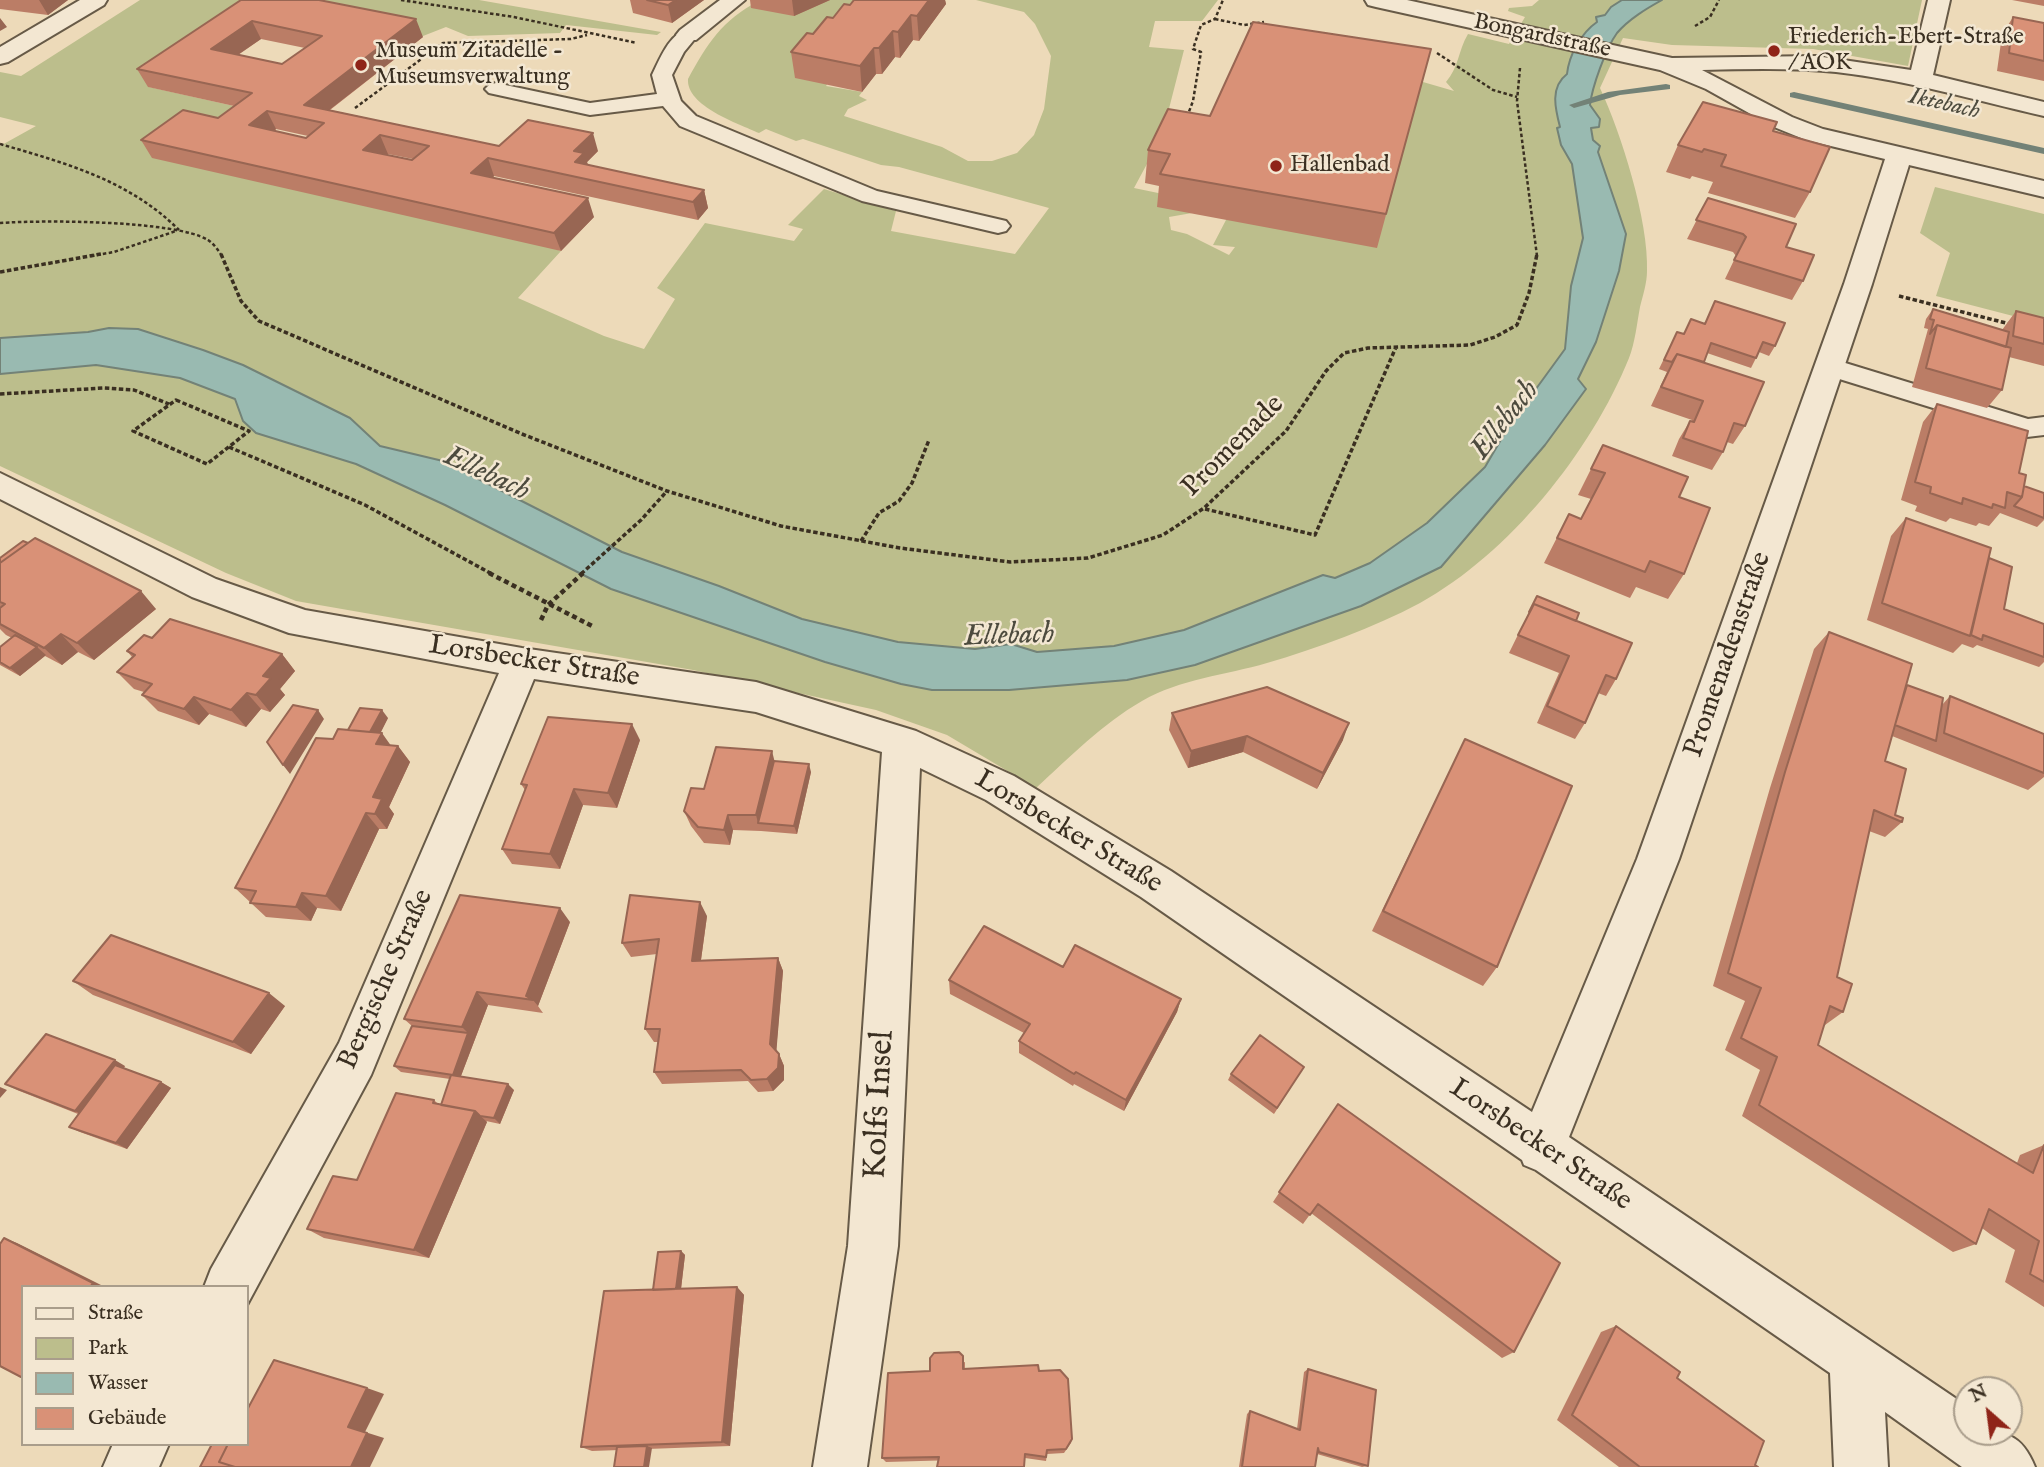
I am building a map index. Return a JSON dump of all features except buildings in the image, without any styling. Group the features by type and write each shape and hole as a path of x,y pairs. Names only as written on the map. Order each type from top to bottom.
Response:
{"street":[{"path":"0,57 96,0"},
{"path":"681,43 734,0"},
{"name":"Bongardstraße","path":"1377,0 1667,64"},
{"path":"1920,81 1939,0"},
{"path":"1755,107 1737,82 1743,71 1768,62"},
{"path":"1667,64 1768,62 1835,65 2044,109"},
{"path":"1667,64 1715,84 1755,107 1815,135 2044,189"},
{"name":"Promenadenstraße","path":"1541,1148 1658,859 1829,367 1899,155"},
{"name":"Lorsbecker Straße","path":"0,485 204,588 302,623 522,663 756,697 902,742 1000,788 1156,884 1855,1359 2008,1467"},
{"name":"Bergische Straße","path":"230,1285 355,1059 522,663"},
{"name":"Kolfs Insel","path":"841,1467 841,1447 873,1246 902,742"},
{"path":"1855,1359 1861,1467"},
{"path":"130,1467 141,1446"}],"lane":[{"path":"681,43 662,75 673,108 688,121 870,196 998,226"},
{"path":"496,89 590,109 668,99"},
{"path":"1829,367 2027,428 2044,426"}],"path":[{"path":"401,0 514,17 591,34 681,43"},
{"path":"1215,19 1223,0"},
{"path":"1185,123 1193,101 1200,52 1193,49 1201,25 1215,19 1244,25 1264,22"},
{"path":"355,108 443,43 571,39 591,34"},
{"name":"Promenade","path":"180,230 206,239 220,253 242,303 259,321 522,434 667,491 781,526 861,541 1010,562 1088,558 1163,535 1204,508 1286,431 1326,371 1344,353 1368,348 1470,345 1495,337 1517,325 1529,293 1537,254 1518,97 1521,67 1531,35"},
{"path":"1433,50 1493,90 1518,97"},
{"path":"0,145 85,169 159,211 180,230"},
{"path":"0,223 34,221 180,230"},
{"path":"0,272 114,252 180,230"},
{"path":"1923,303 2020,326"},
{"path":"1204,508 1315,535 1396,347"},
{"path":"0,394 104,388 134,390 170,404"},
{"path":"176,400 249,431 207,464 133,431 170,404 176,400"},
{"path":"861,541 879,513 899,501 912,483 929,440"},
{"path":"229,447 365,505 548,605 596,627"},
{"path":"522,663 548,605 641,520 667,491"}],"green space":[{"path":"140,0 479,0 661,32 657,35 566,25 560,33 468,36 446,27 423,36 267,6 149,87 261,112 228,136 561,251 518,298 604,336 644,349 675,299 657,288 705,223 794,241 803,229 788,225 824,189 896,211 891,231 1015,254 1049,208 899,167 881,165 803,139 796,141 766,129 759,133 704,106 695,98 688,79 725,25 759,1 883,0 826,86 862,92 859,96 867,100 848,109 844,116 942,147 968,161 992,161 1017,153 1034,135 1044,109 1051,56 1035,24 1024,12 976,0 1218,0 1202,21 1155,21 1149,47 1184,50 1162,136 1134,188 1163,194 1192,213 1169,217 1171,230 1187,234 1229,255 1235,247 1213,245 1226,220 1423,82 1454,91 1446,82 1454,71 1468,34 1509,44 1525,17 1508,11 1509,8 1532,6 1539,0 1922,0 1908,66 1813,49 1672,45 1623,38 1600,88 1625,152 1639,203 1646,251 1646,284 1631,352 1613,394 1570,464 1515,529 1485,557 1420,603 1364,629 1306,651 1187,682 1142,701 1100,730 1036,788 947,735 876,710 693,670 296,601 226,573 0,466 0,146 36,126 0,117 0,72 21,76"},
{"path":"1935,187 2044,214 2044,324 1936,296 1950,253 1920,233"}],"water":[{"path":"1622,0 1662,0 1632,19 1617,33 1604,58 1591,97 1590,105 1600,119 1599,127 1591,128 1593,140 1600,146 1598,152 1626,234 1619,271 1596,342 1578,379 1586,389 1545,445 1441,567 1361,606 1195,665 1127,680 1009,690 932,690 901,684 825,662 611,589 445,505 356,464 256,433 243,421 235,399 180,378 96,365 0,374 0,338 109,328 138,329 243,365 350,418 380,446 443,461 622,552 802,619 898,642 975,649 1011,644 1037,652 1114,646 1184,630 1323,575 1335,578 1370,563 1427,523 1485,467 1509,426 1565,349 1571,286 1583,238 1572,164 1561,145 1557,128 1560,127 1556,91 1567,74 1577,45 1597,22 1596,17 1605,15"}],"waterway":[{"name":"Iktebach","path":"1574,105 1620,92 1666,87"},
{"name":"Iktebach","path":"1794,95 2044,151"}],"place":[{"name":"Friederich-Ebert-Straße / AOK","path":"1774,51"},
{"name":"Museum Zitadelle - Museumsverwaltung","path":"361,65"},
{"name":"Hallenbad","path":"1276,166"}],"water label":[{"name":"Ellebach","path":"1506,421"},
{"name":"Ellebach","path":"486,475"},
{"name":"Ellebach","path":"1009,637"}]}
